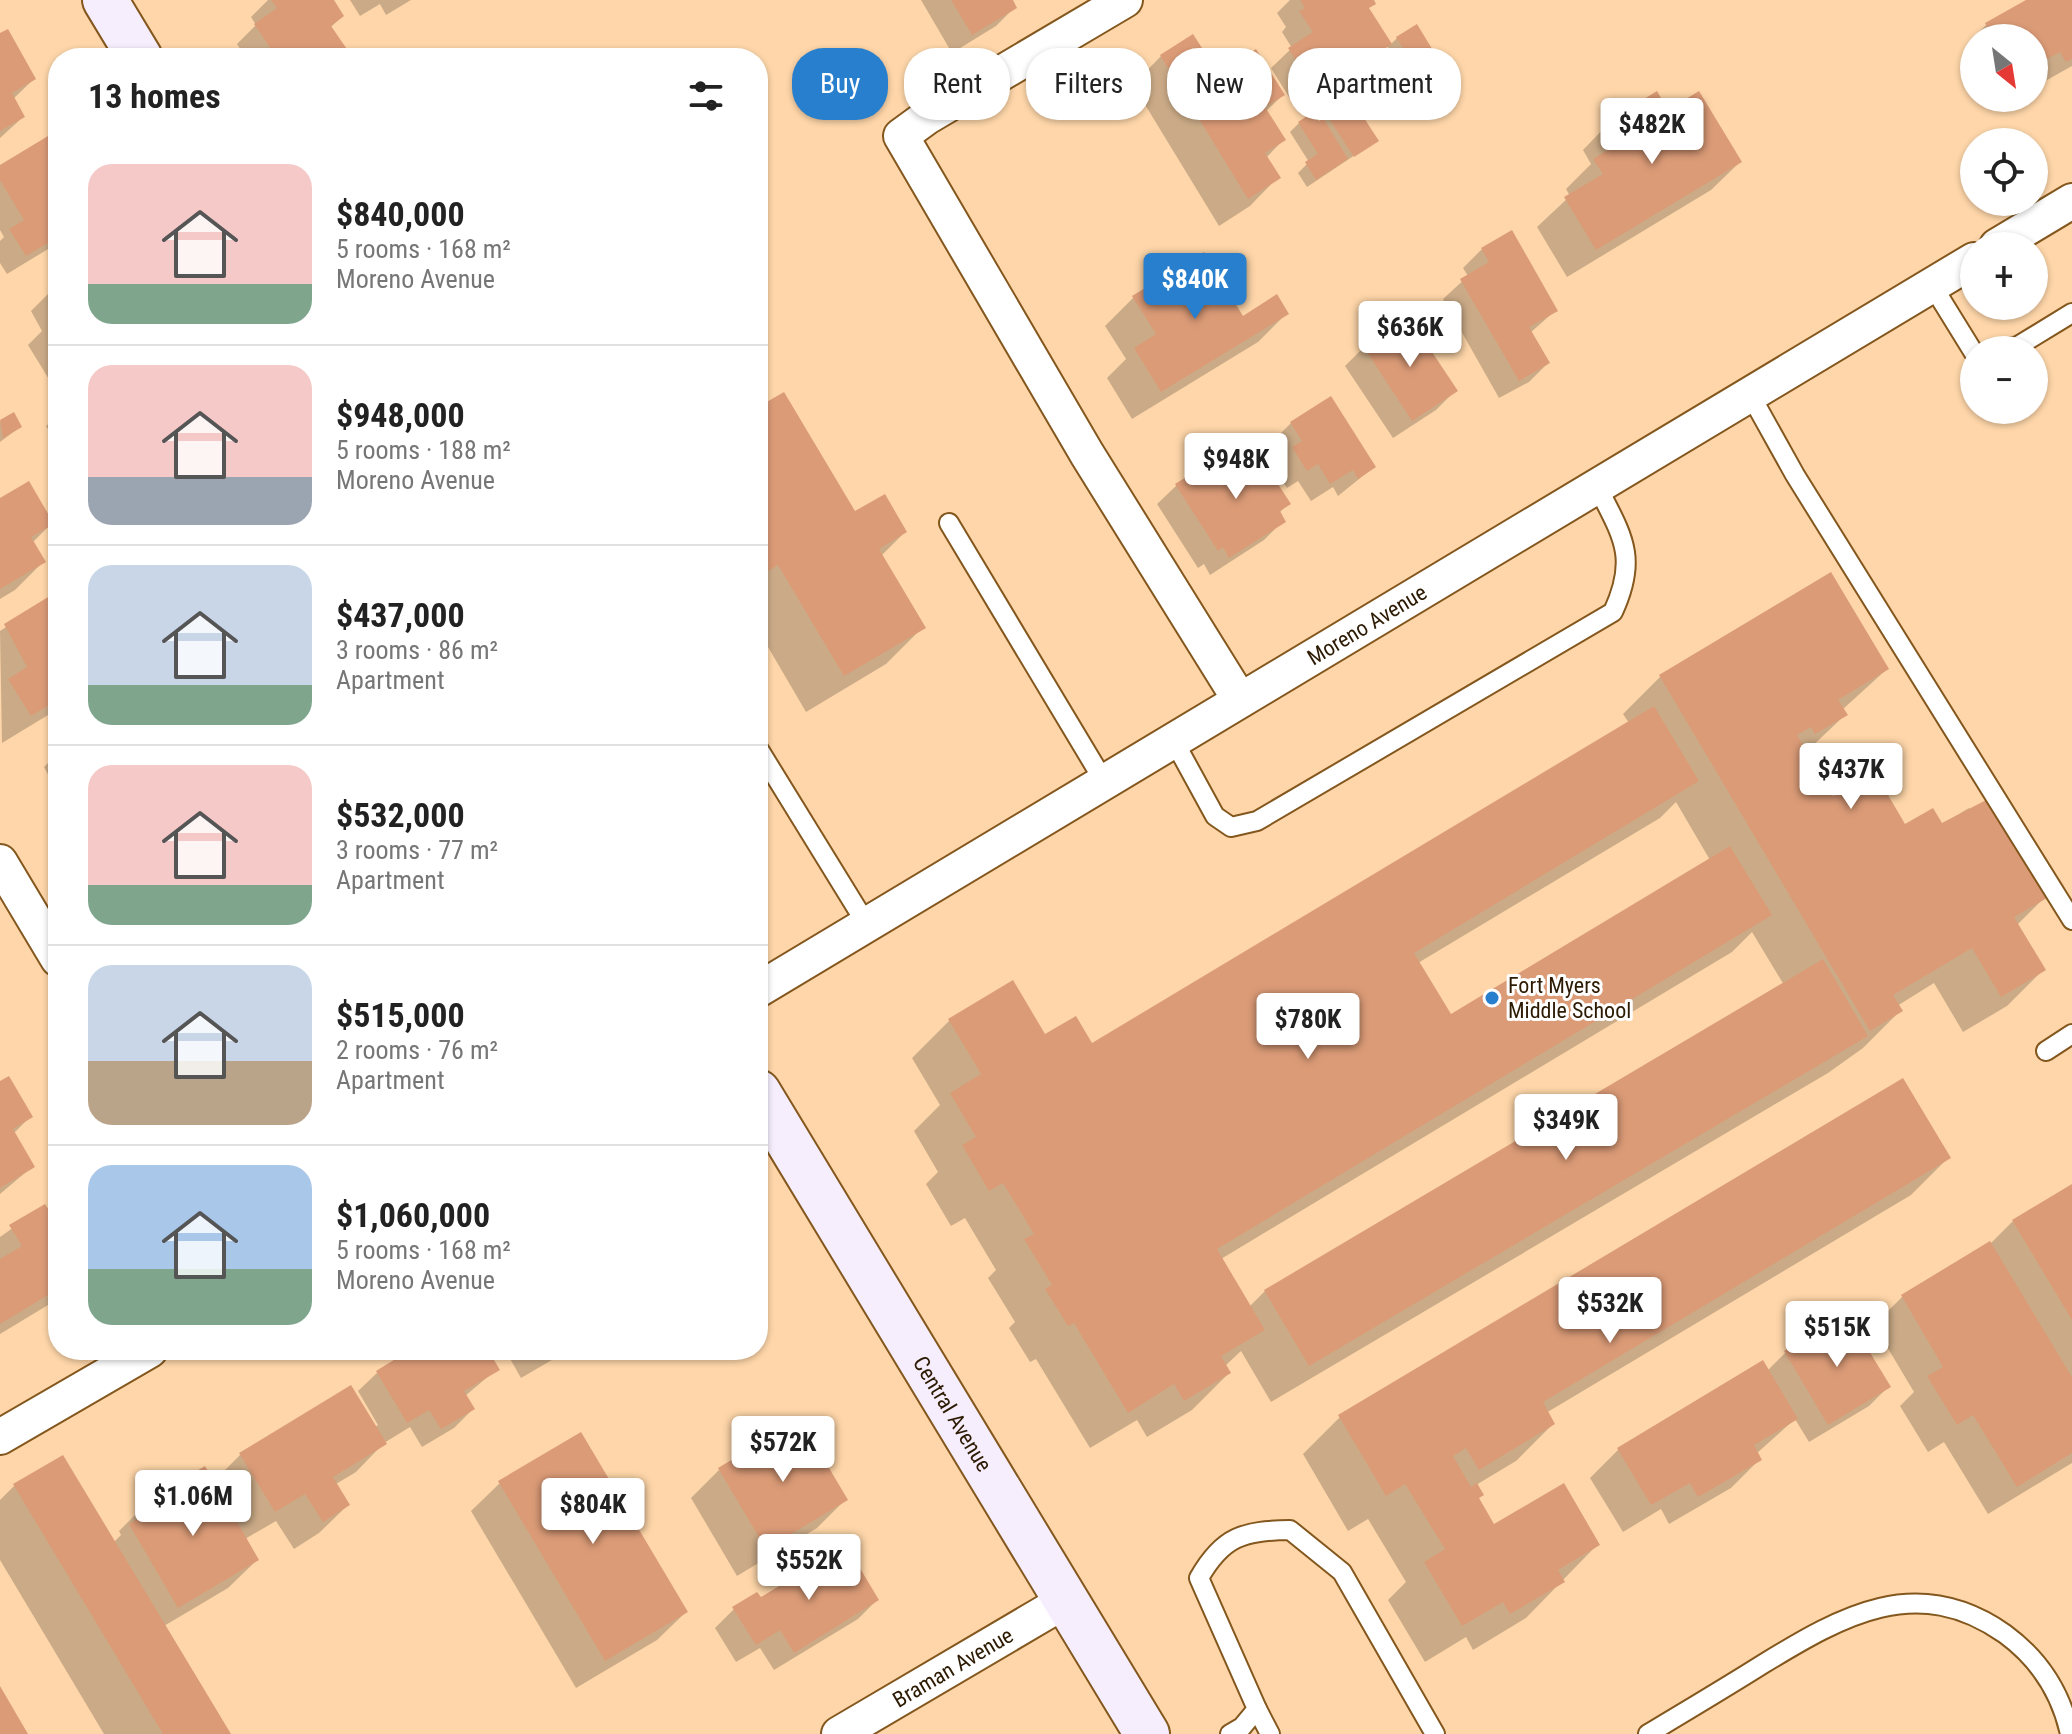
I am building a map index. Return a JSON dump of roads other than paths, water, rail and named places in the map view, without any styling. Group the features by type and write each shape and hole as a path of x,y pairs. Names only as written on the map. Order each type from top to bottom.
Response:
{"street":[{"path":"105,0 134,48"},
{"path":"1125,0 927,117 901,136 1087,454 1240,700"},
{"path":"2020,232 2072,201"},
{"name":"Moreno Avenue","path":"768,984 1960,268"},
{"path":"0,862 48,942"},
{"name":"Central Avenue","path":"768,1109 1147,1734"},
{"path":"0,1437 133,1360"},
{"name":"Braman Avenue","path":"839,1734 1065,1601"}],"lane":[{"path":"1932,285 1964,336"},
{"path":"2034,336 2072,313"},
{"path":"1751,396 1795,475 2072,920"},
{"path":"1174,741 1215,816 1231,827 1257,821 1613,612 1623,589 1626,543 1598,488"},
{"path":"949,523 1105,783"},
{"path":"768,764 867,925"},
{"path":"2046,1051 2072,1034"},
{"path":"1270,1734 1199,1578 1213,1553 1250,1531 1290,1530 1342,1572 1435,1734"},
{"path":"1648,1734 1839,1620 1875,1607 1918,1603 1974,1616 2019,1645 2050,1683 2070,1734"},
{"path":"1230,1734 1242,1727 1257,1709"}],"place":[{"name":"Fort Myers Middle School","path":"1492,998"}]}
